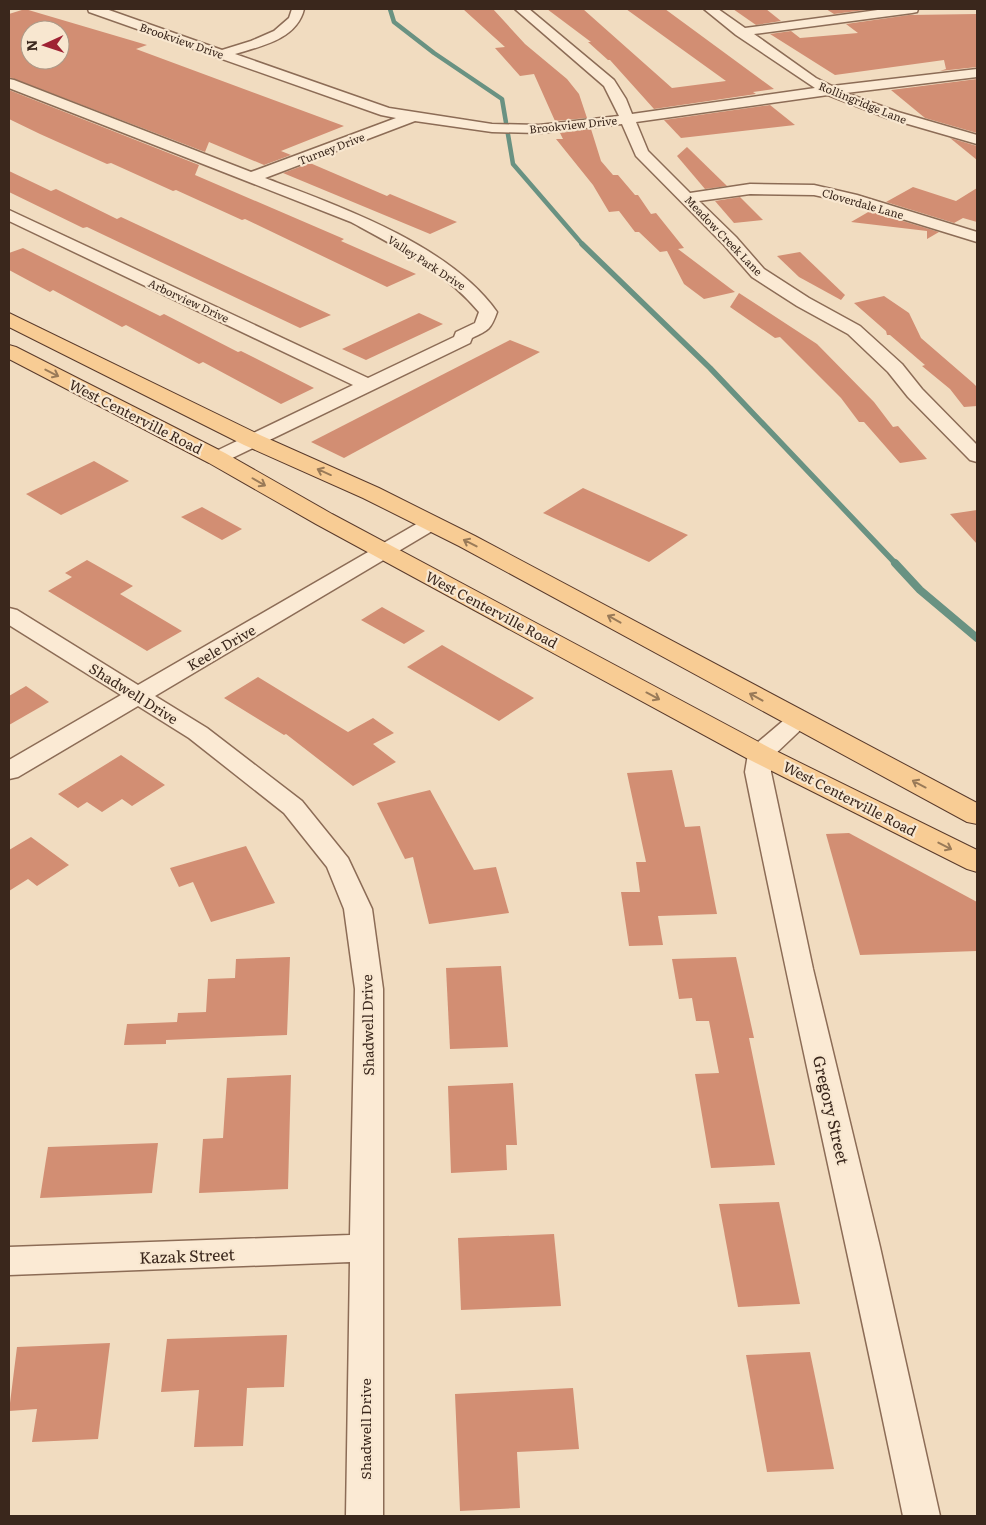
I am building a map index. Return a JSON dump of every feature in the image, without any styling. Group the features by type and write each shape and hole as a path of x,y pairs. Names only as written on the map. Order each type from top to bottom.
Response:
{"main road":[{"path":"9,319 252,440 372,492 548,583 977,815"},
{"name":"West Centerville Road","path":"9,351 217,458 384,551 760,754 977,862"}],"street":[{"name":"Brookview Drive","path":"94,9 386,112 492,128 539,130 977,73"},
{"path":"222,54 270,38 284,31 294,21 298,9"},
{"name":"Meadow Creek Lane","path":"521,9 609,83 619,98 641,153 730,241 758,273 803,302 854,330 895,368 915,394 977,456"},
{"name":"Rollingridge Lane","path":"710,9 829,91 909,120 977,140"},
{"path":"741,32 912,9"},
{"name":"Valley Park Drive","path":"9,83 357,219 398,240 468,288 488,312 484,326 462,336 464,339 217,458"},
{"name":"Turney Drive","path":"250,178 412,117"},
{"name":"Cloverdale Lane","path":"687,198 750,189 814,190 852,198 977,237"},
{"name":"Arborview Drive","path":"9,215 368,385"},
{"name":"Keele Drive","path":"9,771 432,524"},
{"name":"Shadwell Drive","path":"9,615 198,732 293,806 339,864 358,909 369,989 365,1248 364,1516"},
{"path":"760,754 799,720"},
{"name":"Gregory Street","path":"760,754 758,772 799,969 864,1247 922,1516"},
{"name":"Kazak Street","path":"9,1261 365,1248"}],"building":[{"path":"25,9 62,20 20,20 20,70 70,70 70,22 147,45 136,49 344,126 281,151 291,155 264,165 209,142 205,152 9,77 9,14"},
{"path":"463,9 493,9 525,44 567,79 579,94 587,118 555,121 534,74 520,76 495,48 505,47"},
{"path":"547,9 583,9 672,88 726,81 626,9 665,9 774,89 753,92 756,94 654,109 610,60 588,42 591,42"},
{"path":"733,9 766,9 781,21 756,25"},
{"path":"826,9 873,9 834,14"},
{"path":"977,14 977,67 940,71 946,69 944,60 835,75 770,34 791,31 800,38 858,33 846,24 909,15"},
{"path":"977,79 977,133 925,118 891,90"},
{"path":"9,90 199,165 195,175 344,239 341,241 416,274 387,287 245,219 242,220 176,190 173,191 111,163 107,164 40,134 9,119"},
{"path":"770,105 795,125 681,138 664,120"},
{"path":"591,129 601,161 613,175 618,175 635,195 638,195 651,214 656,213 684,248 678,249 735,292 704,299 684,284 667,251 660,252 639,232 635,232 619,211 609,212 593,185 556,139 563,139 560,133"},
{"path":"950,138 977,146 977,160"},
{"path":"687,147 727,186 705,189 677,156"},
{"path":"310,163 387,196 390,194 457,222 430,234 283,173"},
{"path":"9,171 51,191 56,189 117,219 121,217 331,315 300,328 9,192"},
{"path":"913,187 956,201 977,188 977,222 963,218 954,223 886,202"},
{"path":"740,197 763,220 734,223 715,201"},
{"path":"870,211 939,232 927,239 927,231 851,222"},
{"path":"23,248 160,316 164,314 314,388 281,404 203,362 199,364 126,325 122,327 53,290 50,292 9,270 9,253"},
{"path":"800,252 845,295 841,300 799,277 777,256"},
{"path":"739,293 817,344 874,402 893,427 898,426 927,459 900,463 864,422 859,422 841,398 780,337 775,338 730,307"},
{"path":"884,296 909,313 921,338 977,387 977,406 964,407 950,389 922,366 925,365 890,335 887,335 886,331 854,303"},
{"path":"419,313 443,324 366,360 342,349"},
{"path":"510,340 540,352 344,458 311,442"},
{"path":"94,461 129,481 61,515 26,494"},
{"path":"583,488 688,535 649,562 543,513"},
{"path":"202,507 242,529 222,540 181,517"},
{"path":"977,510 977,544 950,514"},
{"path":"87,560 133,586 120,594 182,631 147,651 48,591 72,577 65,573"},
{"path":"382,607 425,631 404,644 361,620"},
{"path":"442,645 534,698 499,721 407,667"},
{"path":"258,677 348,732 373,718 394,733 373,744 396,762 353,786 286,734 284,735 224,698"},
{"path":"26,686 49,702 9,725 9,696"},
{"path":"121,755 165,785 132,806 122,799 102,812 87,802 78,808 58,794"},
{"path":"672,770 685,827 700,826 717,914 658,916 663,945 629,946 621,892 640,892 636,862 646,862 627,773"},
{"path":"430,790 474,870 496,867 509,913 429,924 413,857 405,859 377,803"},
{"path":"849,833 977,902 977,951 860,955 826,834"},
{"path":"31,837 69,865 37,886 28,879 9,891 9,850"},
{"path":"246,846 275,903 211,922 193,882 179,887 170,868"},
{"path":"290,957 287,1035 166,1040 166,1044 124,1045 127,1024 177,1022 178,1013 206,1012 208,979 235,978 236,959"},
{"path":"736,957 754,1038 749,1038 775,1165 711,1168 695,1074 719,1073 709,1021 696,1021 692,998 679,999 672,959"},
{"path":"501,966 508,1047 450,1049 446,968"},
{"path":"291,1075 288,1189 199,1193 203,1139 223,1138 227,1078"},
{"path":"513,1083 517,1145 506,1145 507,1170 451,1173 448,1086"},
{"path":"158,1143 152,1193 40,1198 48,1147"},
{"path":"779,1202 800,1304 738,1307 719,1204"},
{"path":"554,1234 561,1306 461,1310 458,1238"},
{"path":"287,1335 284,1387 247,1388 243,1446 194,1447 199,1390 161,1392 167,1339"},
{"path":"110,1343 98,1439 32,1442 37,1409 9,1411 17,1347"},
{"path":"810,1352 834,1469 767,1472 746,1355"},
{"path":"573,1388 579,1449 517,1452 520,1508 460,1511 455,1394"}],"waterway":[{"path":"390,9 394,22 434,53 502,99 513,164 583,245"},
{"path":"583,245 710,368 896,564"},
{"path":"895,563 920,590 977,638"}]}
